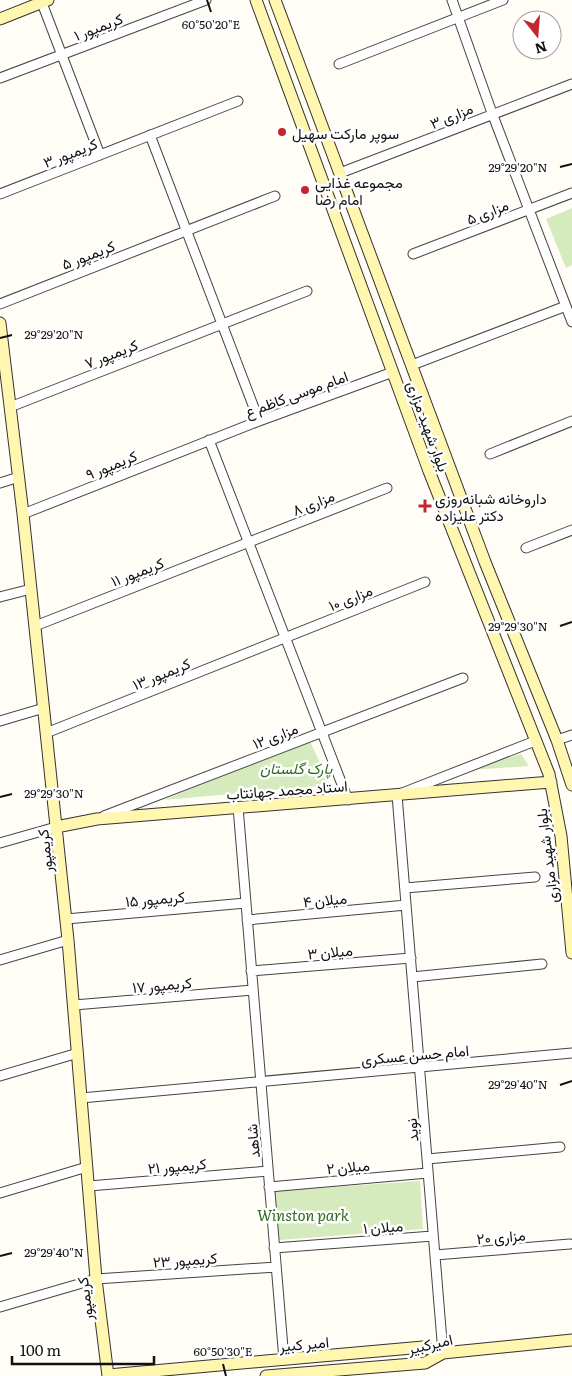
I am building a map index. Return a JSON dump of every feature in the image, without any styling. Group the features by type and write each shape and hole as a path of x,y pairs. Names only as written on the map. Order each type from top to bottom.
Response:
{"street":[{"name":"کریمپور ۱","path":"0,78 206,0"},
{"name":"بلوار شهید مزاری","path":"256,0 393,372 551,782 561,836 572,953"},
{"name":"بلوار شهید مزاری","path":"275,0 485,562 572,782"},
{"path":"452,0 492,114 572,322"},
{"path":"339,64 502,0"},
{"path":"0,19 45,1 62,54 100,155"},
{"name":"مزاری ۳","path":"340,173 572,84"},
{"name":"کریمپور ۳","path":"0,194 238,101"},
{"path":"150,135 259,421"},
{"name":"مزاری ۵","path":"413,254 572,193"},
{"name":"کریمپور ۵","path":"0,304 275,196"},
{"name":"کریمپور ۷","path":"10,407 307,291"},
{"path":"393,372 566,306"},
{"name":"کریمپور","path":"0,323 3,367 19,477 66,919 96,1279 108,1376"},
{"name":"امام موسی کاظم ع","path":"209,440 393,372"},
{"path":"490,454 572,421"},
{"path":"209,440 348,800"},
{"name":"کریمپور ۹","path":"23,514 209,440"},
{"path":"0,483 19,477"},
{"name":"مزاری ۸","path":"249,542 388,488"},
{"path":"526,548 572,530"},
{"name":"کریمپور ۱۱","path":"35,626 249,542"},
{"name":"مزاری ۱۰","path":"286,638 425,582"},
{"path":"0,597 31,589"},
{"name":"کریمپور ۱۳","path":"46,733 286,638"},
{"name":"مزاری ۱۲","path":"97,819 463,678"},
{"path":"0,721 44,708"},
{"path":"557,740 572,735"},
{"path":"396,795 535,740"},
{"name":"استاد محمد جهانتاب","path":"56,826 97,819 551,782"},
{"name":"نوید","path":"396,795 443,1353"},
{"name":"شاهد","path":"238,807 284,1360"},
{"path":"0,843 56,826"},
{"path":"405,888 535,876"},
{"name":"کریمپور ۱۵","path":"66,919 246,904"},
{"name":"میلان ۴","path":"247,920 406,905"},
{"path":"0,960 68,940"},
{"name":"میلان ۳","path":"251,971 410,958"},
{"path":"412,977 542,964"},
{"name":"کریمپور ۱۷","path":"74,1005 253,990"},
{"name":"امام حسن عسکری","path":"81,1098 572,1052"},
{"path":"0,1076 78,1053"},
{"path":"427,1159 560,1147"},
{"path":"0,1193 87,1167"},
{"name":"کریمپور ۲۱","path":"89,1186 268,1171"},
{"name":"میلان ۲","path":"269,1187 428,1173"},
{"name":"میلان ۱","path":"274,1248 433,1236"},
{"name":"مزاری ۲۰","path":"435,1255 570,1244"},
{"name":"کریمپور ۲۳","path":"0,1307 96,1279 276,1267"},
{"name":"امیرکبیر","path":"266,1376 346,1374 425,1363 443,1353 572,1340"},
{"name":"امیر کبیر","path":"108,1376 422,1347 443,1353"}],"green space":[{"path":"572,208 572,265 566,268 546,219"},
{"name":"پارک گلستان","path":"309,739 330,785 164,800"},
{"path":"521,754 529,766 469,770"},
{"name":"Winston park","path":"420,1181 423,1229 279,1240 274,1191"}],"place":[{"name":"سوپر مارکت سهیل","path":"282,132"},
{"name":"مجموعه غذایی امام رضا","path":"305,190"},
{"name":"داروخانه شبانه‌روزی دکتر علیزاده","path":"425,506"}]}
